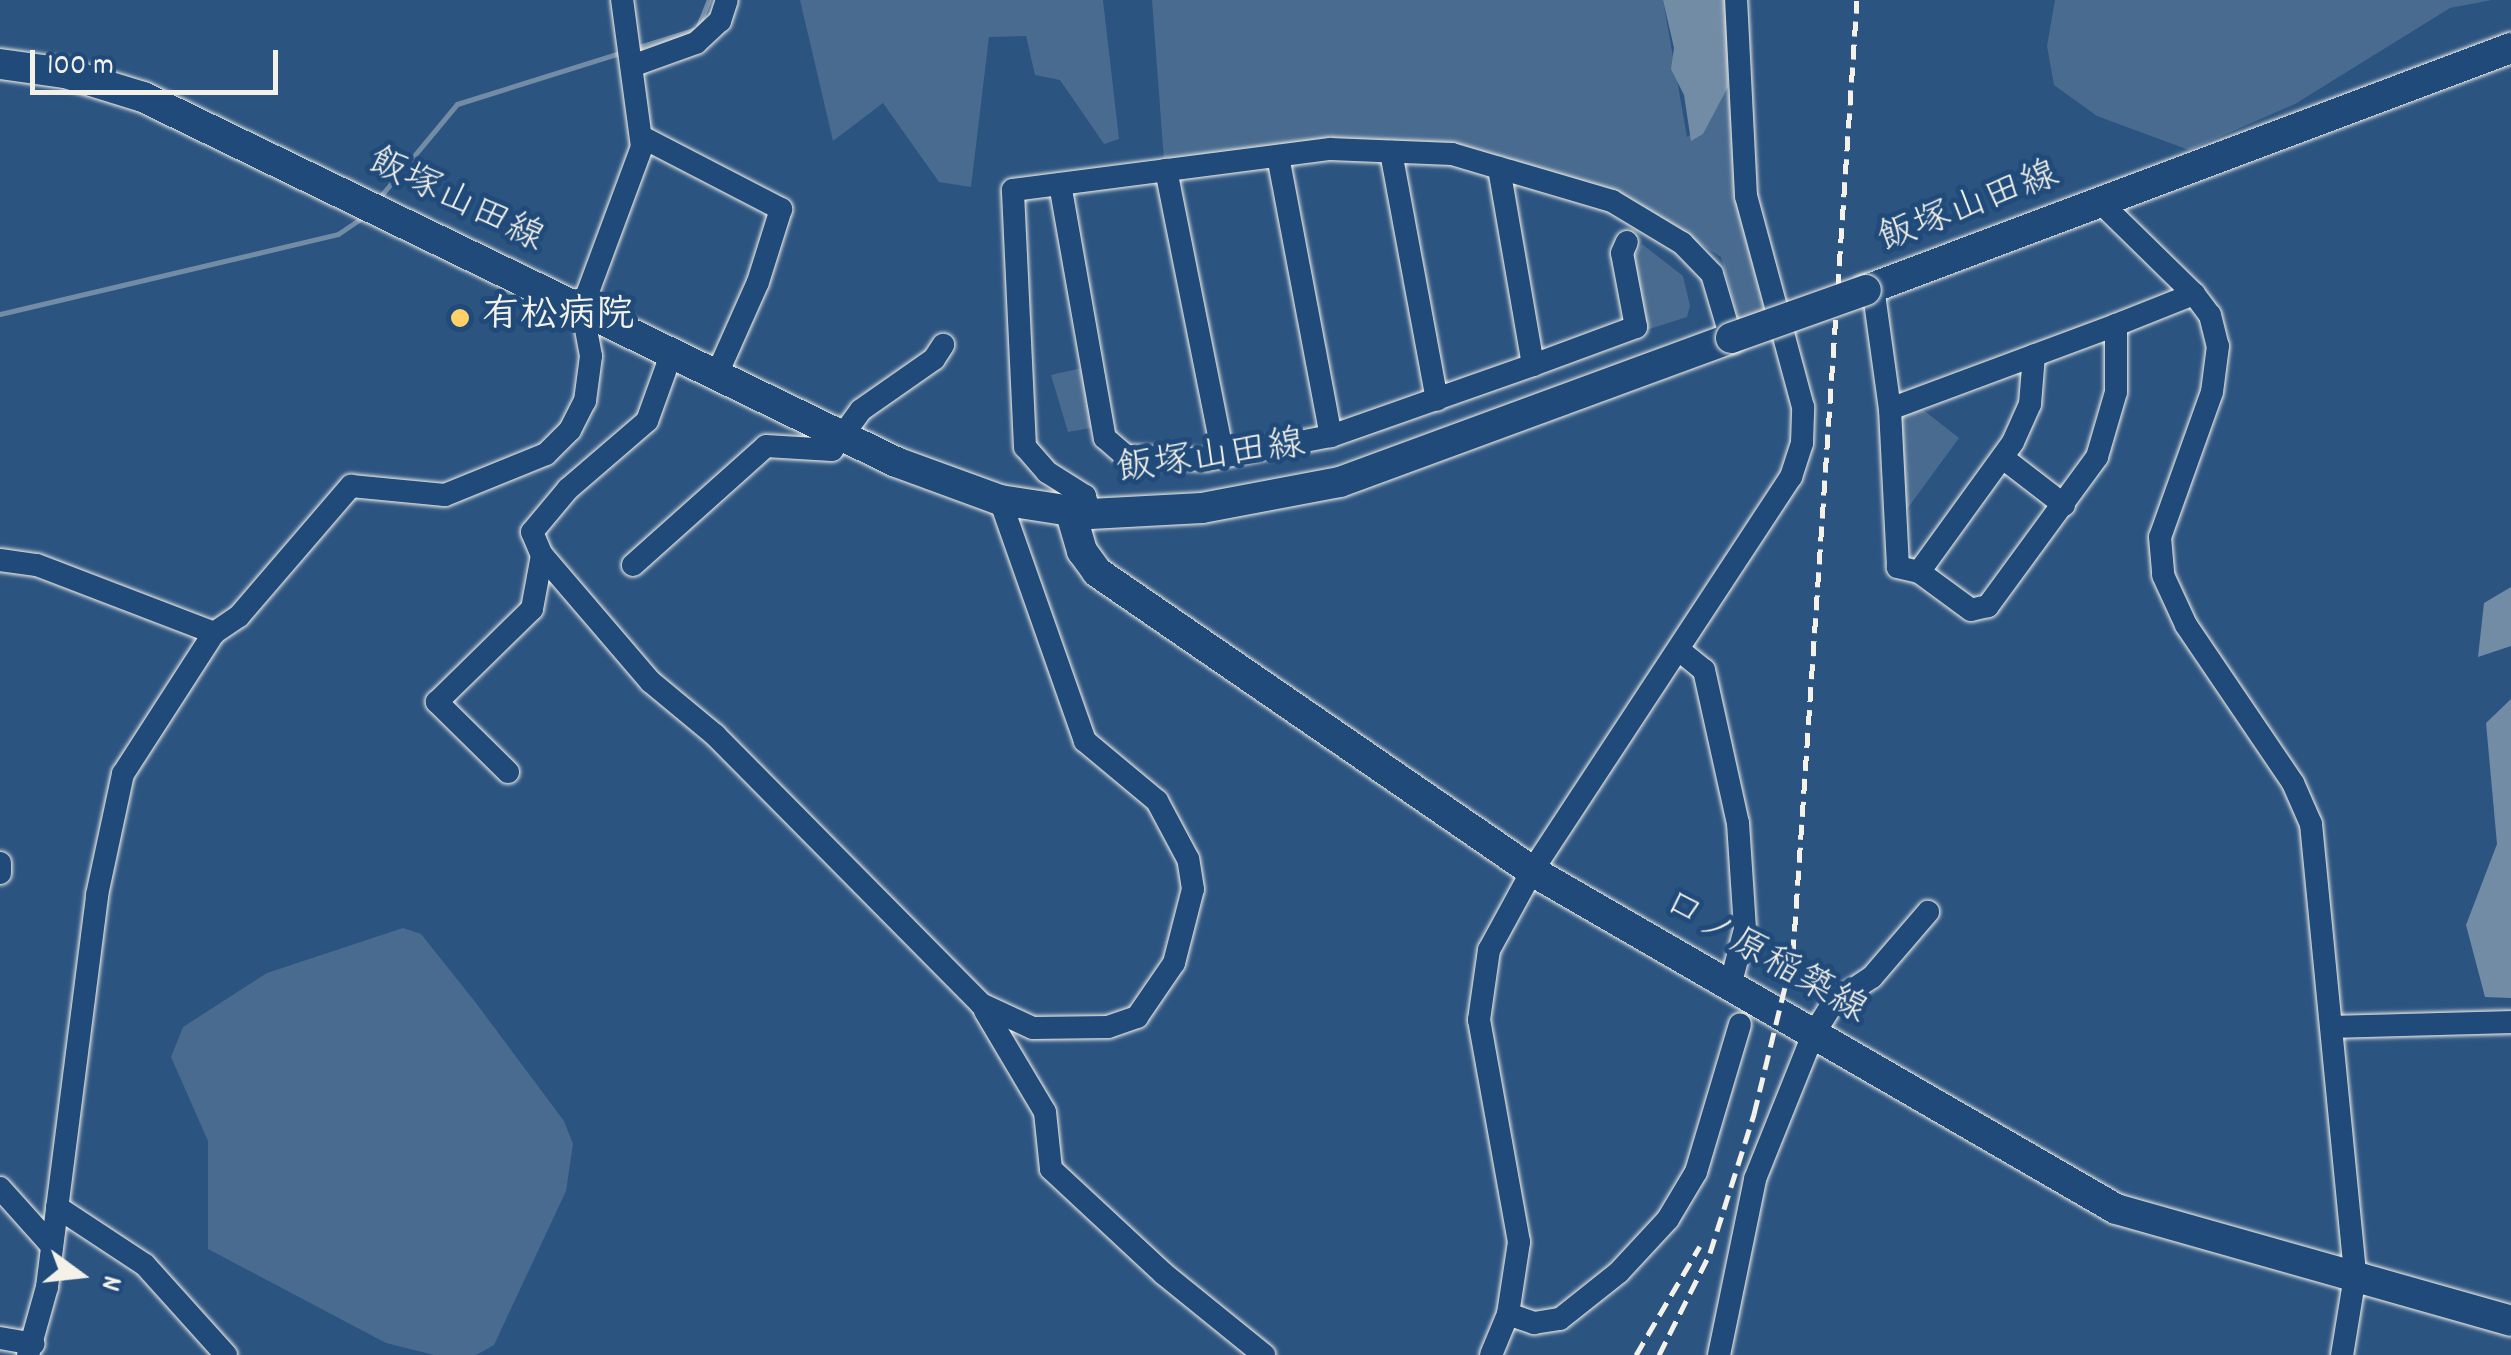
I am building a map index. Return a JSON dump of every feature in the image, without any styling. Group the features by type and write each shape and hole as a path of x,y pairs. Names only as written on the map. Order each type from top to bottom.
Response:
{"main road":[{"name":"飯塚山田線","path":"0,64 65,74 143,97 846,437 1000,500 1080,512 1202,508 1340,482 1870,289 2511,48"},
{"name":"口ノ原稲築線","path":"1080,512 1082,551 1097,572 1532,870 2116,1209 2511,1321"}],"street":[{"path":"0,1338 30,1349 52,1246 110,813 146,735 214,633 239,616 352,486 445,496 546,454 570,430 585,401 591,356 582,308 640,158 642,136 622,0"},
{"path":"631,56 696,43 720,21 727,0"},
{"path":"1491,1355 1508,1314 1518,1220 1483,1053 1478,994 1489,950 1532,870 1791,477 1802,443 1803,407 1746,196 1736,0"},
{"path":"642,136 781,209 758,282 717,374"},
{"path":"1391,152 1436,400"},
{"path":"1080,512 1085,496 1048,472 1025,448 1013,190 1278,156 1452,154 1612,200 1682,243 1712,274 1731,338"},
{"path":"1278,156 1331,436"},
{"path":"1499,168 1533,364"},
{"path":"1166,170 1222,456"},
{"path":"1060,184 1106,438 1126,456 1222,456 1331,436 1636,327 1622,254 1627,242"},
{"path":"2100,202 2194,294 2210,314 2218,346 2212,392 2160,537 2163,575 2186,624 2293,783 2311,824 2355,1276 2342,1355"},
{"path":"1870,289 1890,409 1898,567 1919,572 1971,610 1988,606 2064,505 2109,428 2116,325"},
{"path":"1890,409 2194,294"},
{"path":"633,565 766,446 812,452 832,450 846,437 861,410 934,359 943,345"},
{"path":"672,352 641,428 568,489 532,532 542,555 651,682 715,735 981,1004 1046,1112 1051,1168 1164,1274 1264,1355"},
{"path":"1919,572 2003,458 2030,404 2034,355"},
{"path":"2003,458 2064,505"},
{"path":"981,1004 1033,1028 1108,1027 1137,1017 1174,962 1193,889 1188,859 1156,801 1085,741 1000,500"},
{"path":"508,772 438,702 532,610 542,555"},
{"path":"0,560 37,565 214,633"},
{"path":"1678,650 1704,670 1738,823 1745,929 1730,986"},
{"path":"0,863 0,873"},
{"path":"1719,1355 1755,1180 1814,1035 1834,1002 1872,977 1928,912"},
{"path":"2332,1027 2511,1022"},
{"path":"1508,1314 1534,1323 1560,1319 1619,1272 1668,1219 1696,1172 1740,1024"},
{"path":"0,1188 52,1246"},
{"path":"57,1206 145,1265 226,1355"}],"shaded area":[{"path":"800,0 1103,0 1119,139 1104,144 1060,80 1035,75 1026,36 989,37 971,187 939,182 883,103 833,141"},
{"path":"1152,0 1663,0 1687,137 1709,122 1728,87 1741,221 1765,311 1739,322 1721,257 1617,191 1461,146 1164,161"},
{"path":"1663,0 1727,0 1728,87 1703,134 1691,141 1684,95 1671,69 1674,48"},
{"path":"2055,0 2492,0 2450,8 2295,104 2189,150 2097,116 2054,85 2047,46"},
{"path":"1642,244 1683,276 1690,306 1687,317 1643,331 1629,264"},
{"path":"1086,367 1096,427 1068,432 1051,375"},
{"path":"1917,405 1959,438 1902,516 1901,412"},
{"path":"2511,587 2511,646 2478,657 2484,603"},
{"path":"2511,699 2511,998 2485,997 2466,925 2497,844 2486,723"},
{"path":"403,928 421,934 476,1003 564,1121 573,1144 566,1191 494,1345 476,1355 434,1355 386,1343 208,1249 208,1141 171,1057 183,1027 267,973"}],"waterway":[{"path":"636,48 697,29 709,0"},
{"path":"379,198 457,104 620,53"},
{"path":"0,314 338,234 366,215"}],"railway":[{"path":"1659,1355 1710,1253 1754,1114 1793,954 1857,0"},
{"path":"1636,1355 1700,1246"}],"place":[{"name":"有松病院","path":"460,318"}]}
